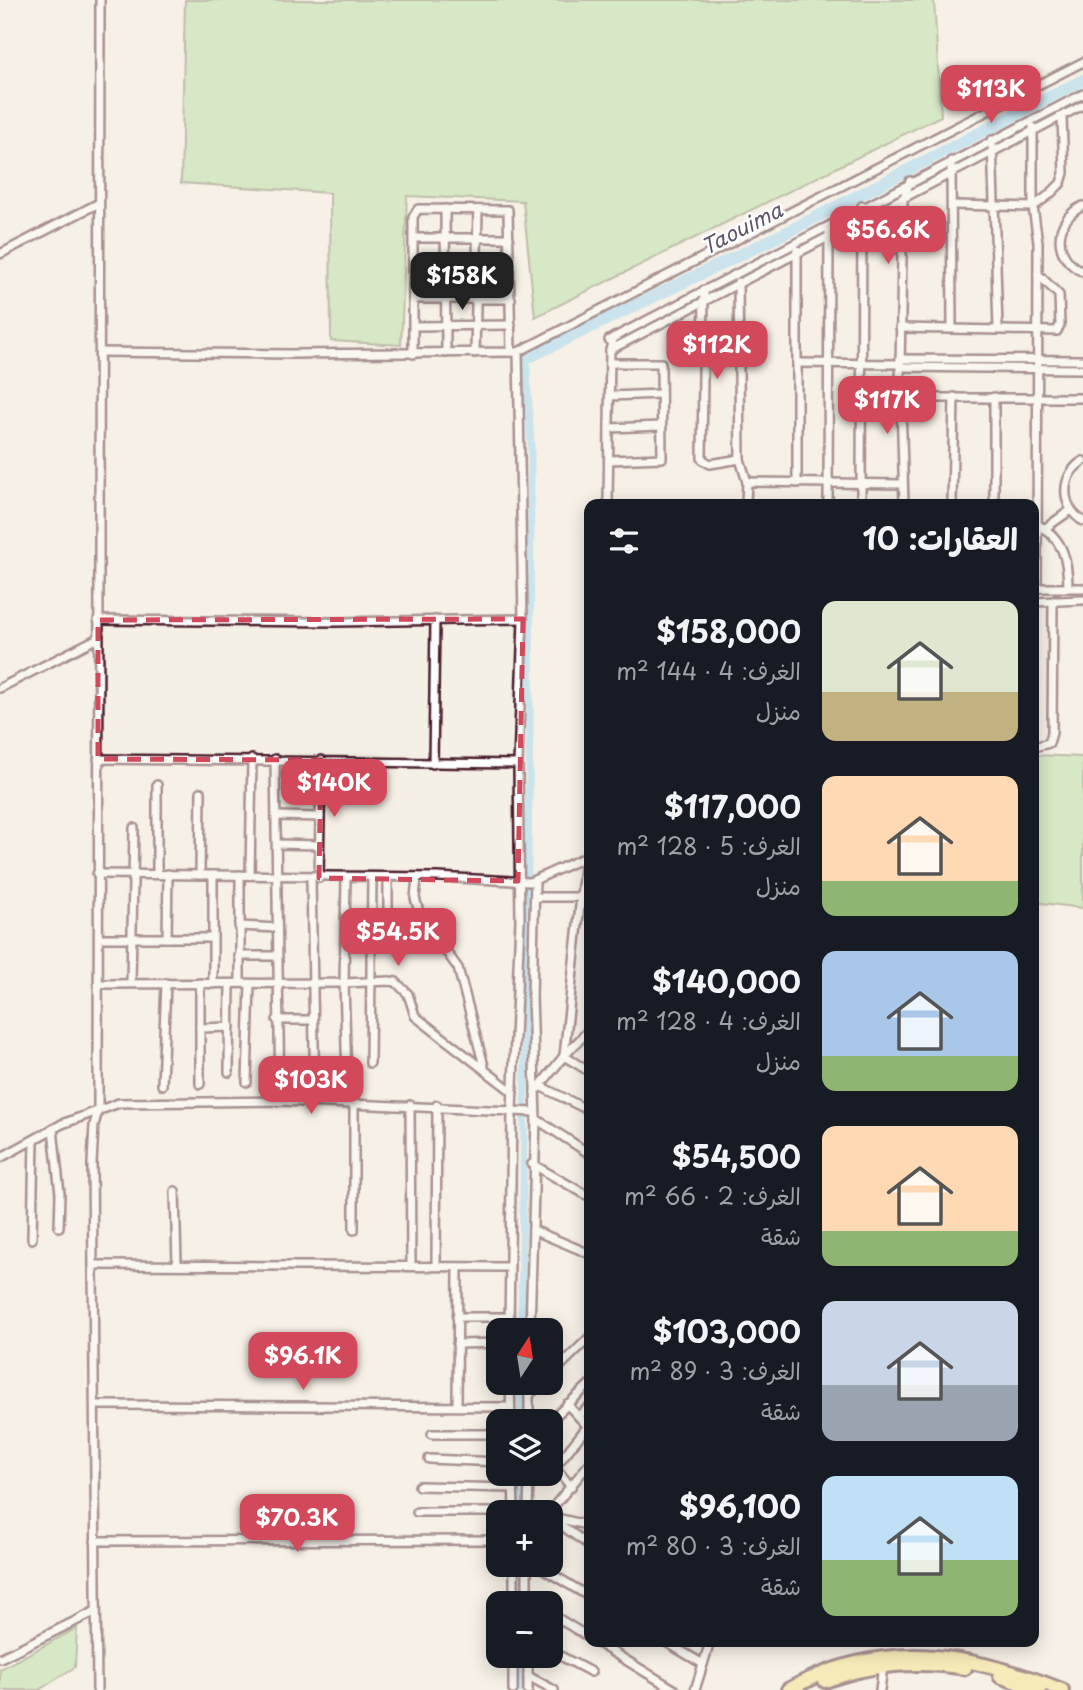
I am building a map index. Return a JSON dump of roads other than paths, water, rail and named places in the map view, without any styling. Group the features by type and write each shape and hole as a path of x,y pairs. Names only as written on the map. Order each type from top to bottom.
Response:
{"highway":[{"path":"788,1690 855,1663 890,1656 926,1655 990,1664 1062,1690"},
{"path":"805,1690 842,1675 883,1666 956,1666 996,1675 1040,1690"}],"street":[{"path":"97,1690 93,1143 98,1111 99,984 97,874 100,0"},
{"path":"100,352 514,352 1083,62"},
{"path":"608,499 611,338 910,181 1083,94"},
{"path":"610,350 739,286 830,235 991,155 1083,105"},
{"path":"953,205 1033,207 1057,188 1063,179 1062,117"},
{"path":"1033,119 1033,207 1038,242 1035,499"},
{"path":"992,140 998,328"},
{"path":"951,161 952,328"},
{"path":"904,499 900,328 903,200 910,181"},
{"path":"0,254 99,203"},
{"path":"861,499 862,206"},
{"path":"1083,206 1067,216 1062,224 1059,242 1069,264 1083,272"},
{"path":"445,209 446,353"},
{"path":"475,354 478,210"},
{"path":"413,354 415,211 508,210 523,619 518,764 520,920 513,1092 516,1110 509,1266 510,1317 457,1317"},
{"path":"828,499 830,224"},
{"path":"414,238 509,238"},
{"path":"797,242 797,484"},
{"path":"414,265 509,266"},
{"path":"738,273 740,459 747,482 746,499"},
{"path":"900,328 1057,331 1060,325 1058,292 1038,274"},
{"path":"704,290 704,462 710,464 740,459"},
{"path":"414,299 511,299"},
{"path":"414,326 511,325"},
{"path":"797,363 1083,360"},
{"path":"703,362 739,361"},
{"path":"609,460 662,458 661,363 610,363"},
{"path":"900,363 1037,370 1083,369"},
{"path":"610,396 661,394"},
{"path":"952,499 954,397"},
{"path":"994,397 994,499"},
{"path":"900,398 1083,398"},
{"path":"609,428 661,426"},
{"path":"1083,461 1071,471 1065,491 1071,510 1083,521"},
{"path":"747,482 903,484"},
{"path":"1044,529 1071,510"},
{"path":"1039,526 1066,554 1068,588"},
{"path":"1039,588 1083,587"},
{"path":"1039,602 1083,600"},
{"path":"1039,746 1049,743 1052,733 1053,601"},
{"path":"98,620 523,619"},
{"path":"433,764 435,620"},
{"path":"0,688 98,638"},
{"path":"98,759 275,759 518,764"},
{"path":"250,875 253,759"},
{"path":"275,759 276,982 280,1101"},
{"path":"315,1102 312,981 321,760"},
{"path":"157,785 157,874"},
{"path":"200,875 201,792"},
{"path":"277,816 320,817"},
{"path":"131,983 134,828"},
{"path":"277,844 319,845"},
{"path":"97,874 417,877 533,881 584,858"},
{"path":"167,938 168,874"},
{"path":"564,1056 584,874"},
{"path":"213,875 213,984"},
{"path":"240,875 240,983"},
{"path":"417,877 415,898 420,915 458,968 484,1067"},
{"path":"346,878 344,983 347,1078"},
{"path":"370,1063 372,878"},
{"path":"388,878 388,932"},
{"path":"530,1318 535,1092 533,881"},
{"path":"535,897 584,896"},
{"path":"239,926 277,928"},
{"path":"99,939 212,938"},
{"path":"239,956 277,956"},
{"path":"99,984 396,982 402,986 415,1016 513,1092"},
{"path":"162,1085 166,983"},
{"path":"200,983 200,1084"},
{"path":"229,1072 230,984"},
{"path":"247,1082 250,984"},
{"path":"277,1020 313,1020"},
{"path":"200,1028 230,1027"},
{"path":"535,1092 584,1035"},
{"path":"564,1056 584,1068"},
{"path":"541,1086 584,1108"},
{"path":"0,1158 53,1129 119,1102 280,1101 516,1110 533,1114 584,1150"},
{"path":"354,1103 354,1230"},
{"path":"410,1105 411,1265"},
{"path":"436,1266 437,1105"},
{"path":"53,1129 60,1194 58,1227"},
{"path":"32,1239 34,1140"},
{"path":"532,1164 584,1194"},
{"path":"175,1191 177,1264"},
{"path":"533,1230 584,1251"},
{"path":"94,1265 509,1266"},
{"path":"457,1405 458,1267"},
{"path":"457,1344 486,1343"},
{"path":"564,1362 584,1343"},
{"path":"563,1409 584,1389"},
{"path":"95,1405 510,1407 510,1395"},
{"path":"529,1395 529,1409"},
{"path":"568,1404 584,1422"},
{"path":"579,1416 584,1411"},
{"path":"432,1434 486,1434"},
{"path":"571,1487 555,1467 584,1434"},
{"path":"429,1459 486,1461"},
{"path":"562,1500 584,1471"},
{"path":"419,1486 514,1488 514,1500"},
{"path":"417,1512 486,1512"},
{"path":"563,1518 584,1524"},
{"path":"563,1525 584,1541"},
{"path":"95,1541 486,1540"},
{"path":"557,1577 584,1593"},
{"path":"0,1658 96,1611"},
{"path":"563,1621 584,1634"},
{"path":"604,1647 675,1690"},
{"path":"674,1647 703,1664"},
{"path":"695,1690 708,1647"},
{"path":"563,1657 592,1672"},
{"path":"880,1690 883,1666"},
{"path":"513,1668 513,1690"},
{"path":"528,1668 528,1690"},
{"path":"528,1676 554,1690"}],"waterway":[{"name":"Taouima","path":"531,356 787,232 1083,80"},
{"path":"521,1318 530,719 531,447 526,356 531,356"},
{"path":"521,1395 521,1409"},
{"path":"521,1486 521,1500"},
{"path":"521,1577 521,1591"},
{"path":"520,1690 521,1668"}]}
